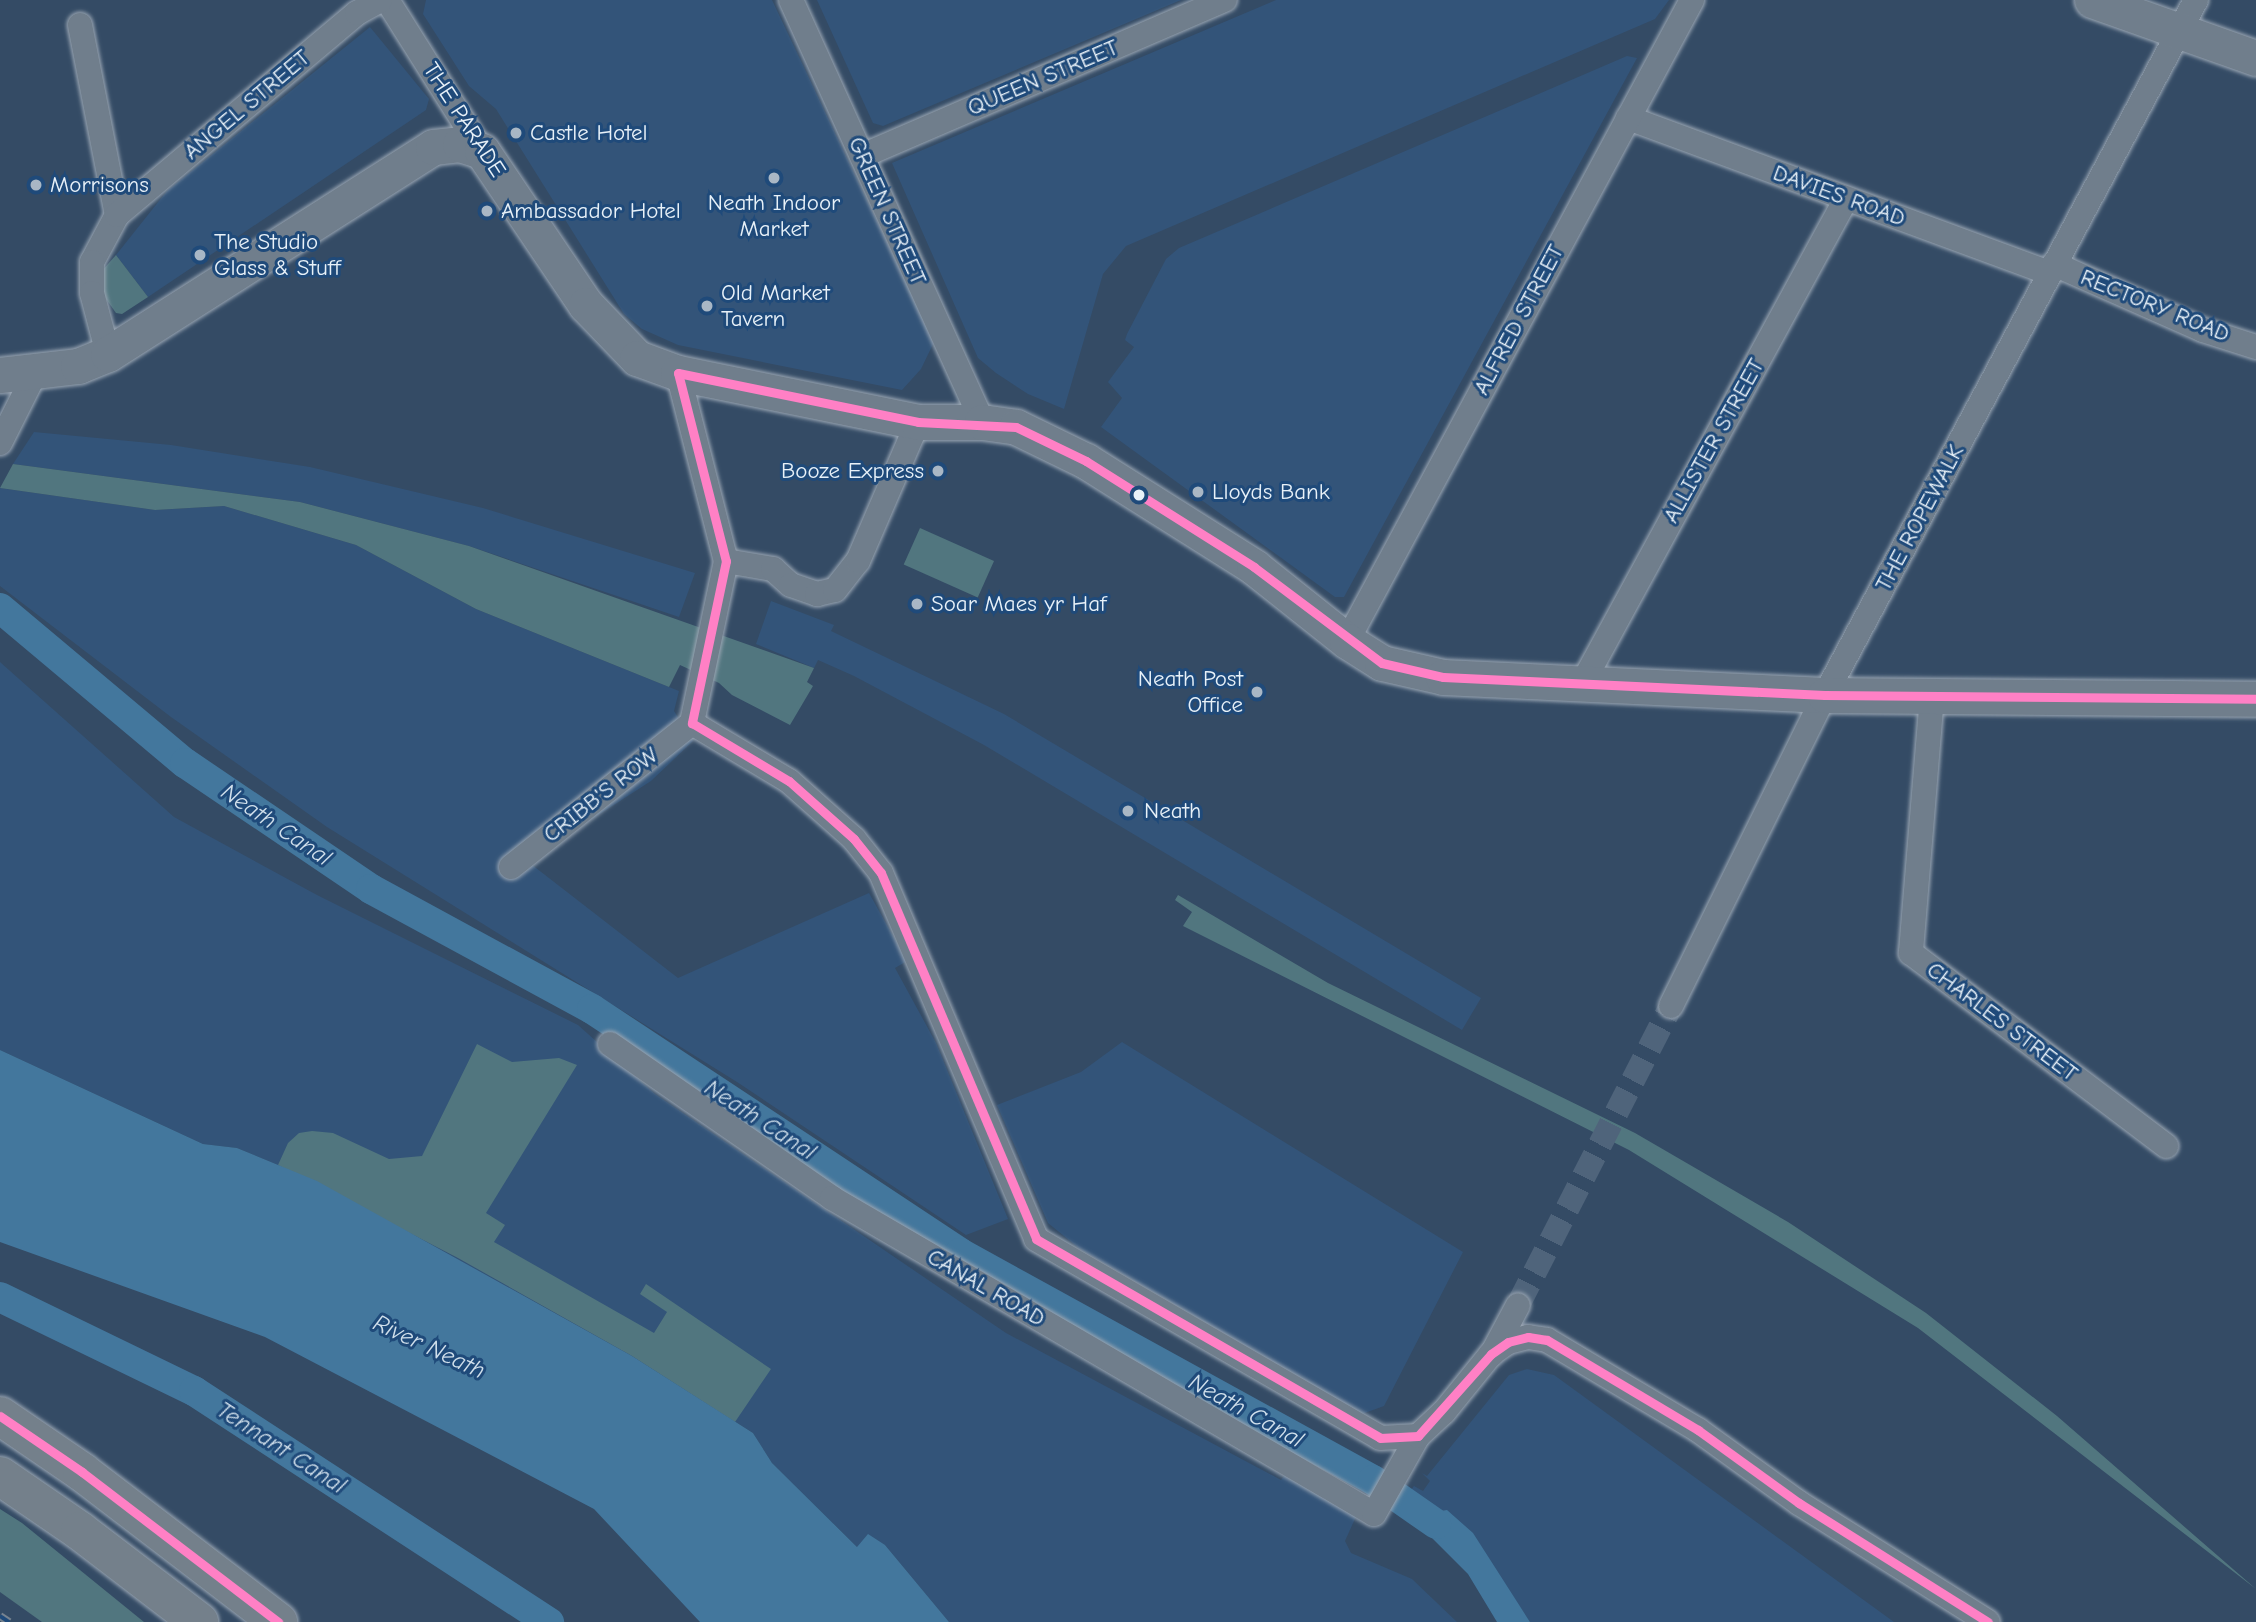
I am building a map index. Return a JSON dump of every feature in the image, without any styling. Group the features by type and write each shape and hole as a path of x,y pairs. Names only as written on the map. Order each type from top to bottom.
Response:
{"highway":[{"path":"0,1416 82,1472 278,1622"},
{"path":"0,1476 80,1531 199,1622"}],"main road":[{"path":"2092,0 2177,33 2256,58"},
{"path":"0,375 78,366 108,354 433,147 460,144 482,150"},
{"name":"THE PARADE","path":"482,150 586,305 637,358 678,373 918,422 982,422 1016,428 1086,461 1254,567 1347,641 1382,663 1443,677 1825,695 2256,699"}],"street":[{"name":"ANGEL STREET","path":"117,215 353,6 380,0"},
{"name":"THE PARADE","path":"387,0 482,150"},
{"name":"GREEN STREET","path":"791,0 982,422"},
{"name":"QUEEN STREET","path":"862,156 1225,0"},
{"name":"ALFRED STREET","path":"1347,641 1692,0"},
{"name":"THE ROPEWALK","path":"1671,1006 1825,695 2196,0"},
{"path":"80,25 117,215 92,262 92,293 108,354"},
{"name":"DAVIES ROAD","path":"1629,118 1846,199 2052,269"},
{"name":"ALLISTER STREET","path":"1582,684 1846,199"},
{"name":"RECTORY ROAD","path":"2052,269 2203,330 2256,347"},
{"path":"0,443 35,373"},
{"path":"678,373 726,561 692,723 789,781 854,839 881,873 1036,1239 1380,1438 1418,1436 1444,1412 1491,1354 1518,1305"},
{"path":"726,561 773,569 791,585 817,594 835,590 858,561 918,422"},
{"name":"CHARLES STREET","path":"1932,695 1911,953 2166,1146"},
{"name":"CRIBB'S ROW","path":"510,866 692,723"},
{"name":"CANAL ROAD","path":"610,1044 832,1198 1374,1514 1418,1436"},
{"path":"1491,1354 1508,1342 1528,1337 1570,1350 1698,1430 1799,1503 1988,1622"}],"shaded area":[{"path":"426,0 772,0 934,342 921,369 902,390 678,345 642,329 624,314 496,109 469,86 423,14"},
{"path":"817,0 1181,0 883,126 873,123"},
{"path":"1276,0 1669,0 1655,19 1126,246 1103,274 1064,409 1028,394 996,373 978,358 892,163"},
{"path":"370,27 429,99 426,110 148,297 116,255 167,191"},
{"path":"1627,56 1637,58 1344,597 1335,597 1101,427 1122,398 1108,382 1134,347 1125,340 1127,334 1166,259 1179,248"},
{"path":"34,432 171,445 310,467 483,508 695,573 679,617 469,546 300,502 13,464"},
{"path":"0,488 155,510 224,506 356,545 476,609 679,691 674,711 693,741 651,781 527,861 678,978 869,893 907,961 895,968 936,1043 1008,1219 966,1235 737,1082 327,827 171,717 0,586"},
{"path":"771,601 834,625 831,631 1004,714 1481,998 1462,1030 984,745 854,676 818,660 814,668 756,644"},
{"path":"0,662 174,817 317,895 578,1025 655,1094 1006,1333 1281,1480 1286,1474 1358,1512 1345,1541 1351,1553 1412,1579 1457,1622 949,1622 885,1545 858,1548 772,1463 753,1433 632,1356 317,1181 237,1148 203,1144 0,1050"},
{"path":"1122,1042 1463,1252 1384,1406 1362,1414 1080,1249 1048,1223 997,1105 1081,1072"},
{"path":"1527,1369 1554,1375 1894,1622 1530,1622 1490,1563 1410,1491 1414,1486 1423,1491 1430,1481 1422,1473 1427,1476 1509,1375"}],"green space":[{"path":"116,255 148,297 122,314 116,313 99,289 100,273"},
{"path":"13,464 300,502 469,546 814,668 807,682 813,686 790,725 732,695 719,683 680,665 669,687 476,609 356,545 224,506 155,510 0,488"},
{"path":"920,528 994,561 978,597 904,565"},
{"path":"1178,895 1328,983 1635,1133 1788,1222 1926,1313 2057,1416 2256,1589 1918,1328 1629,1150 1183,926 1192,912 1175,900"},
{"path":"477,1044 512,1062 559,1058 577,1065 486,1213 505,1225 494,1242 654,1333 667,1312 640,1294 646,1284 771,1369 735,1422 632,1356 458,1258 278,1165 288,1143 299,1133 312,1131 333,1133 389,1159 422,1156"},
{"path":"0,1509 22,1523 144,1622 42,1622 0,1592"}],"water":[{"name":"River Neath","path":"0,1050 203,1144 237,1148 317,1181 632,1356 753,1433 772,1463 857,1547 868,1534 885,1545 949,1622 700,1622 594,1509 265,1337 0,1242"},
{"path":"1410,1491 1435,1512 1447,1510 1473,1533 1530,1622 1497,1622 1468,1574 1428,1534 1396,1511"}],"waterway":[{"name":"Neath Canal","path":"0,608 185,763 371,889 592,1009 960,1253 1373,1480 1436,1524"},
{"name":"Tennant Canal","path":"0,1297 194,1391 549,1622"}],"tunnel":[{"path":"1518,1305 1671,1006"}],"railway":[{"path":"0,1616 9,1622"}],"transit line":[{"path":"678,373 918,422 1016,427 1086,461 1254,567 1382,663 1443,677 1825,695 2256,699"},
{"path":"678,373 726,561 692,723"},
{"path":"692,723 789,781 854,839 881,873 1036,1239"},
{"path":"1036,1239 1380,1438 1418,1436"},
{"path":"1418,1436 1491,1354 1508,1342 1528,1337 1547,1340 1698,1430 1799,1503 1988,1622"},
{"path":"0,1416 82,1472 278,1622"}],"place":[{"name":"Castle Hotel","path":"516,133"},
{"name":"Neath Indoor Market","path":"774,178"},
{"name":"Morrisons","path":"36,185"},
{"name":"Ambassador Hotel","path":"487,211"},
{"name":"The Studio Glass & Stuff","path":"200,255"},
{"name":"Old Market Tavern","path":"707,306"},
{"name":"Booze Express","path":"938,471"},
{"name":"Lloyds Bank","path":"1198,492"},
{"name":"Soar Maes yr Haf","path":"917,604"},
{"name":"Neath Post Office","path":"1257,692"},
{"name":"Neath","path":"1128,811"}]}
